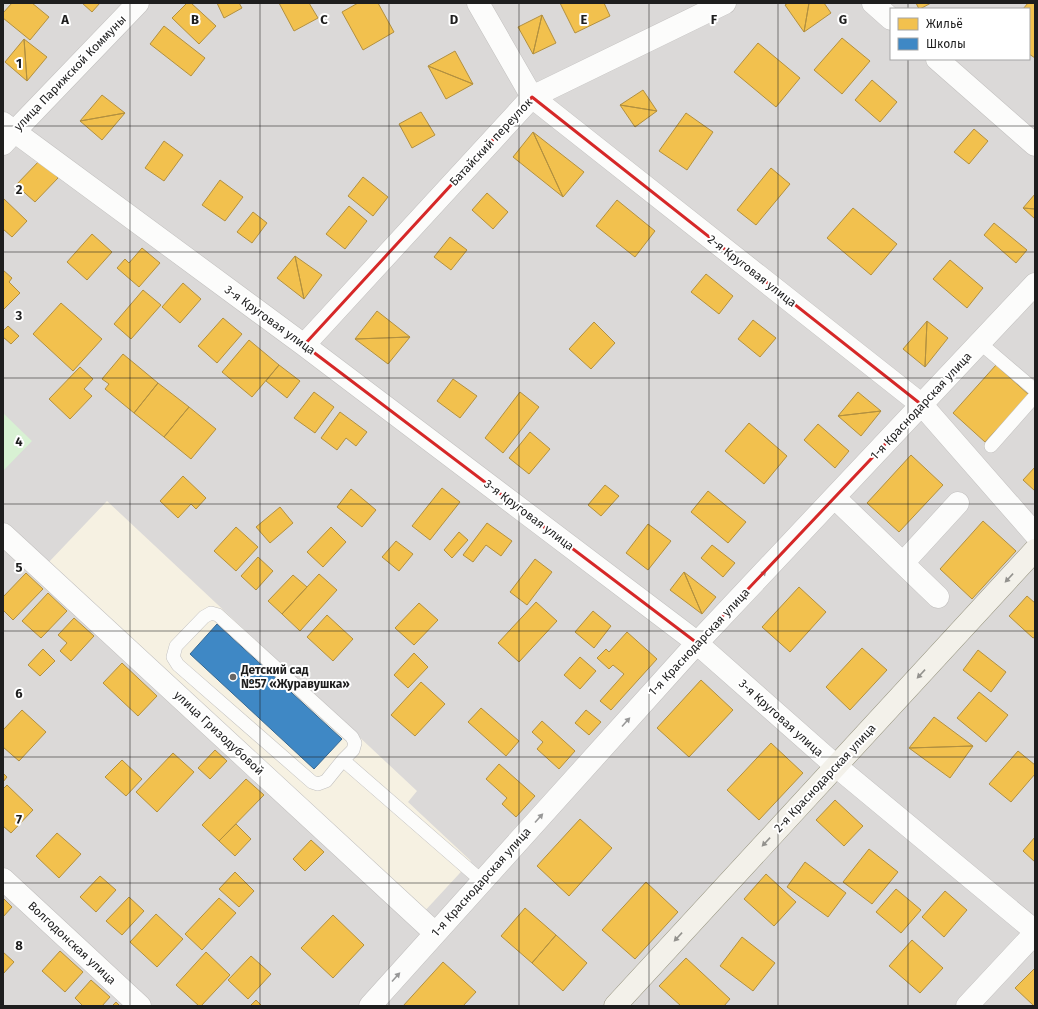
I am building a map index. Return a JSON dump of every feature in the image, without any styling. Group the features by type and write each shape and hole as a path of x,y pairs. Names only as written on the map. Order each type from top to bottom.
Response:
{"street":[{"name":"улица Парижской Коммуны","path":"7,133 138,3"},
{"name":"2-я Круговая улица","path":"478,3 532,97 922,405 1035,534"},
{"name":"Батайский переулок","path":"304,345 532,97 726,3"},
{"path":"873,3 890,18"},
{"path":"938,60 1035,145"},
{"name":"3-я Круговая улица","path":"7,133 304,345 697,643 836,766 1035,932"},
{"name":"1-я Краснодарская улица","path":"370,1006 697,643 1035,284"},
{"path":"835,498 938,597"},
{"path":"903,563 958,503"},
{"name":"улица Гризодубовой","path":"3,534 435,933"},
{"name":"2-я Краснодарская улица","path":"615,1006 1035,550"},
{"name":"Волгодонская улица","path":"3,879 140,1006"},
{"path":"967,1006 1035,932"}],"lane":[{"path":"980,343 1035,390"},
{"path":"990,446 1035,396"},
{"path":"211,613 218,615 352,738 355,743 353,750 343,760 326,780 318,784 312,782 178,665 173,657 176,646 204,617 211,613"},
{"path":"343,760 482,881"}],"highlighted area":[{"path":"532,97 922,405 697,643 304,345"}],"shaded area":[{"path":"3,3 1035,3 1035,1006 3,1006"},
{"name":"Детский сад №57 «Журавушка»","path":"107,501 417,791 408,802 471,861 422,914 48,563"}],"green space":[{"path":"3,413 32,441 3,471"}],"building: Жильё":[{"path":"12,3 32,3 49,17 30,40 3,18 3,13"},
{"path":"82,3 100,3 92,12"},
{"path":"187,3 191,3 216,26 199,44 172,18"},
{"path":"217,3 239,3 242,8 224,18"},
{"path":"279,3 309,3 318,18 294,31"},
{"path":"358,3 378,3 394,32 363,50 342,12"},
{"path":"560,3 604,3 610,16 575,33"},
{"path":"788,3 809,3 804,32 785,5"},
{"path":"809,3 824,3 831,13 804,32"},
{"path":"916,3 931,3 922,8 918,8"},
{"path":"1028,3 1035,3 1035,58 1030,55 1030,8 1024,8"},
{"path":"542,15 533,54 518,27"},
{"path":"542,15 556,43 533,54"},
{"path":"164,26 205,58 191,76 150,44"},
{"path":"842,38 870,61 842,94 814,70"},
{"path":"24,39 27,81 5,62"},
{"path":"24,39 47,57 27,81"},
{"path":"758,43 800,78 776,107 734,72"},
{"path":"455,51 473,84 428,66"},
{"path":"428,66 473,84 446,99"},
{"path":"872,80 897,102 880,122 855,100"},
{"path":"643,90 657,111 620,105"},
{"path":"102,95 125,113 80,121"},
{"path":"620,105 657,111 635,127"},
{"path":"421,112 435,135 412,148 399,124"},
{"path":"125,113 102,140 80,121"},
{"path":"686,113 713,132 687,170 659,151"},
{"path":"974,129 988,141 969,164 954,152"},
{"path":"533,132 563,197 513,157"},
{"path":"533,132 584,172 563,197"},
{"path":"164,141 183,155 164,181 145,168"},
{"path":"40,160 58,178 35,202 16,185"},
{"path":"771,168 790,184 756,225 737,210"},
{"path":"363,177 388,197 373,216 348,196"},
{"path":"220,180 243,197 225,221 202,205"},
{"path":"487,193 508,212 493,229 472,210"},
{"path":"1035,194 1035,209 1023,208"},
{"path":"3,198 27,221 12,237 3,229"},
{"path":"617,200 655,231 635,257 596,226"},
{"path":"349,206 367,221 345,249 326,234"},
{"path":"853,208 897,244 871,275 827,238"},
{"path":"1023,208 1035,209 1035,219"},
{"path":"253,212 267,223 252,243 237,232"},
{"path":"994,223 1027,250 1016,263 984,235"},
{"path":"92,234 112,252 87,280 67,262"},
{"path":"450,237 467,250 451,270 434,257"},
{"path":"142,248 160,263 139,287 117,268 125,259 129,263"},
{"path":"295,256 304,299 277,278"},
{"path":"295,256 322,275 304,299"},
{"path":"950,260 983,288 967,308 933,279"},
{"path":"3,270 12,278 9,282 20,293 3,310"},
{"path":"706,274 733,296 719,314 691,292"},
{"path":"183,283 201,299 180,323 162,307"},
{"path":"143,290 161,305 131,339 114,324"},
{"path":"61,303 102,339 73,371 33,334"},
{"path":"377,311 410,337 355,339"},
{"path":"223,318 242,334 217,363 198,346"},
{"path":"753,320 776,338 760,357 738,339"},
{"path":"927,321 925,367 903,349"},
{"path":"927,321 948,338 925,367"},
{"path":"594,322 615,343 591,369 569,349"},
{"path":"8,326 19,336 11,344 3,337 3,331"},
{"path":"410,337 388,364 355,339"},
{"path":"249,340 279,365 252,397 222,372"},
{"path":"123,354 158,383 134,413 105,389 109,384 102,379"},
{"path":"279,365 300,381 287,398 266,381"},
{"path":"996,365 1029,395 985,442 953,413"},
{"path":"80,367 93,379 84,389 92,396 70,419 49,399"},
{"path":"453,379 477,396 460,418 437,401"},
{"path":"158,383 189,407 164,437 134,413"},
{"path":"314,392 334,407 315,433 294,418"},
{"path":"520,392 539,407 503,453 485,438"},
{"path":"858,392 881,411 838,416"},
{"path":"189,407 216,429 191,459 164,437"},
{"path":"881,411 861,436 838,416"},
{"path":"340,412 367,432 356,446 346,438 337,450 321,438"},
{"path":"749,423 787,456 764,484 725,451"},
{"path":"818,424 849,451 835,468 804,440"},
{"path":"530,432 550,449 529,474 509,458"},
{"path":"911,455 943,485 899,532 867,503"},
{"path":"1035,467 1035,491 1023,480"},
{"path":"183,476 206,498 196,509 191,504 178,518 160,501"},
{"path":"605,485 619,496 601,516 588,505"},
{"path":"442,488 460,502 430,540 412,526"},
{"path":"351,489 376,510 362,527 337,507"},
{"path":"708,491 746,522 728,543 691,512"},
{"path":"280,507 293,523 270,543 256,527"},
{"path":"983,521 1016,551 972,599 940,569"},
{"path":"487,523 512,541 501,556 486,545 473,562 463,555"},
{"path":"648,524 671,541 648,570 626,553"},
{"path":"236,527 258,547 236,571 214,551"},
{"path":"331,527 346,542 323,567 307,552"},
{"path":"459,532 468,540 452,558 444,550"},
{"path":"396,541 413,554 399,571 382,557"},
{"path":"712,545 735,563 723,577 701,558"},
{"path":"258,557 273,571 256,590 241,576"},
{"path":"535,559 552,572 527,605 510,592"},
{"path":"684,572 702,614 670,590"},
{"path":"684,572 716,597 702,614"},
{"path":"26,573 43,589 13,620 3,610 3,597"},
{"path":"319,574 337,590 300,631 282,614"},
{"path":"293,575 307,587 282,614 268,601"},
{"path":"799,587 826,612 790,652 762,627"},
{"path":"48,593 67,611 41,638 22,621"},
{"path":"1027,596 1035,603 1035,637 1033,638 1009,616"},
{"path":"536,602 557,621 519,662 498,643"},
{"path":"419,603 438,620 414,645 395,628"},
{"path":"593,611 611,626 594,648 575,632"},
{"path":"327,615 353,639 333,661 307,637"},
{"path":"74,618 94,636 71,661 60,651 67,643 58,635"},
{"path":"627,632 657,659 611,710 600,701 624,674 613,665 609,669 597,658 606,649 609,652"},
{"path":"862,648 887,670 850,710 826,687"},
{"path":"43,649 55,661 40,676 28,665"},
{"path":"978,650 1006,672 991,692 963,670"},
{"path":"414,653 428,667 408,688 394,675"},
{"path":"580,657 596,671 580,689 564,675"},
{"path":"122,663 157,696 138,716 103,683"},
{"path":"701,680 733,710 689,757 657,728"},
{"path":"421,682 445,704 415,736 391,715"},
{"path":"979,692 1008,715 986,742 957,718"},
{"path":"481,708 519,741 506,756 468,722"},
{"path":"22,710 46,732 19,761 3,747 3,730"},
{"path":"586,710 601,722 589,735 575,723"},
{"path":"934,717 973,746 909,748"},
{"path":"542,721 575,751 559,769 537,749 543,742 532,732"},
{"path":"771,743 803,773 759,820 727,790"},
{"path":"973,746 950,778 909,748"},
{"path":"215,750 227,761 210,779 198,768"},
{"path":"1018,751 1035,765 1035,774 1011,802 989,784"},
{"path":"173,753 194,772 157,812 136,792"},
{"path":"122,760 142,779 126,796 105,777"},
{"path":"499,764 535,796 516,817 502,804 507,798 486,779"},
{"path":"3,773 7,777 3,782"},
{"path":"246,779 264,795 219,841 202,825"},
{"path":"7,785 33,810 11,833 3,826 3,789"},
{"path":"835,800 863,826 844,846 816,820"},
{"path":"580,819 612,848 569,896 537,866"},
{"path":"236,824 251,839 235,856 219,841"},
{"path":"57,833 81,854 59,878 36,856"},
{"path":"1035,837 1035,862 1023,851"},
{"path":"311,840 324,852 305,871 293,859"},
{"path":"869,849 898,872 872,904 843,882"},
{"path":"805,862 846,893 828,917 787,887"},
{"path":"235,872 254,891 239,907 219,889"},
{"path":"766,874 796,902 774,926 744,899"},
{"path":"100,876 116,890 96,912 80,897"},
{"path":"646,882 678,912 635,959 602,930"},
{"path":"896,889 921,910 901,933 876,912"},
{"path":"945,891 967,910 944,937 922,917"},
{"path":"129,897 144,911 122,935 106,921"},
{"path":"3,898 12,907 3,917"},
{"path":"219,898 236,913 202,950 185,934"},
{"path":"525,908 556,935 532,963 501,936"},
{"path":"156,914 183,939 157,967 130,942"},
{"path":"333,915 364,945 333,978 301,948"},
{"path":"556,935 587,963 563,991 532,963"},
{"path":"742,937 775,963 753,991 720,966"},
{"path":"912,940 943,968 920,993 889,966"},
{"path":"60,951 83,972 65,992 42,971"},
{"path":"3,952 14,962 3,974"},
{"path":"206,952 230,975 201,1006 199,1006 176,985"},
{"path":"251,956 271,974 248,999 228,980"},
{"path":"686,958 730,999 724,1006 681,1006 659,986"},
{"path":"443,962 476,992 463,1006 403,1006"},
{"path":"1035,968 1035,1006 1034,1006 1015,988"},
{"path":"91,980 110,997 102,1006 83,1006 75,998"},
{"path":"256,1000 262,1006 250,1006"},
{"path":"116,1002 120,1006 112,1006"}],"building: Школы":[{"path":"217,624 342,739 314,769 190,654"}],"place":[{"name":"Детский сад №57 «Журавушка»","path":"233,677"}]}
